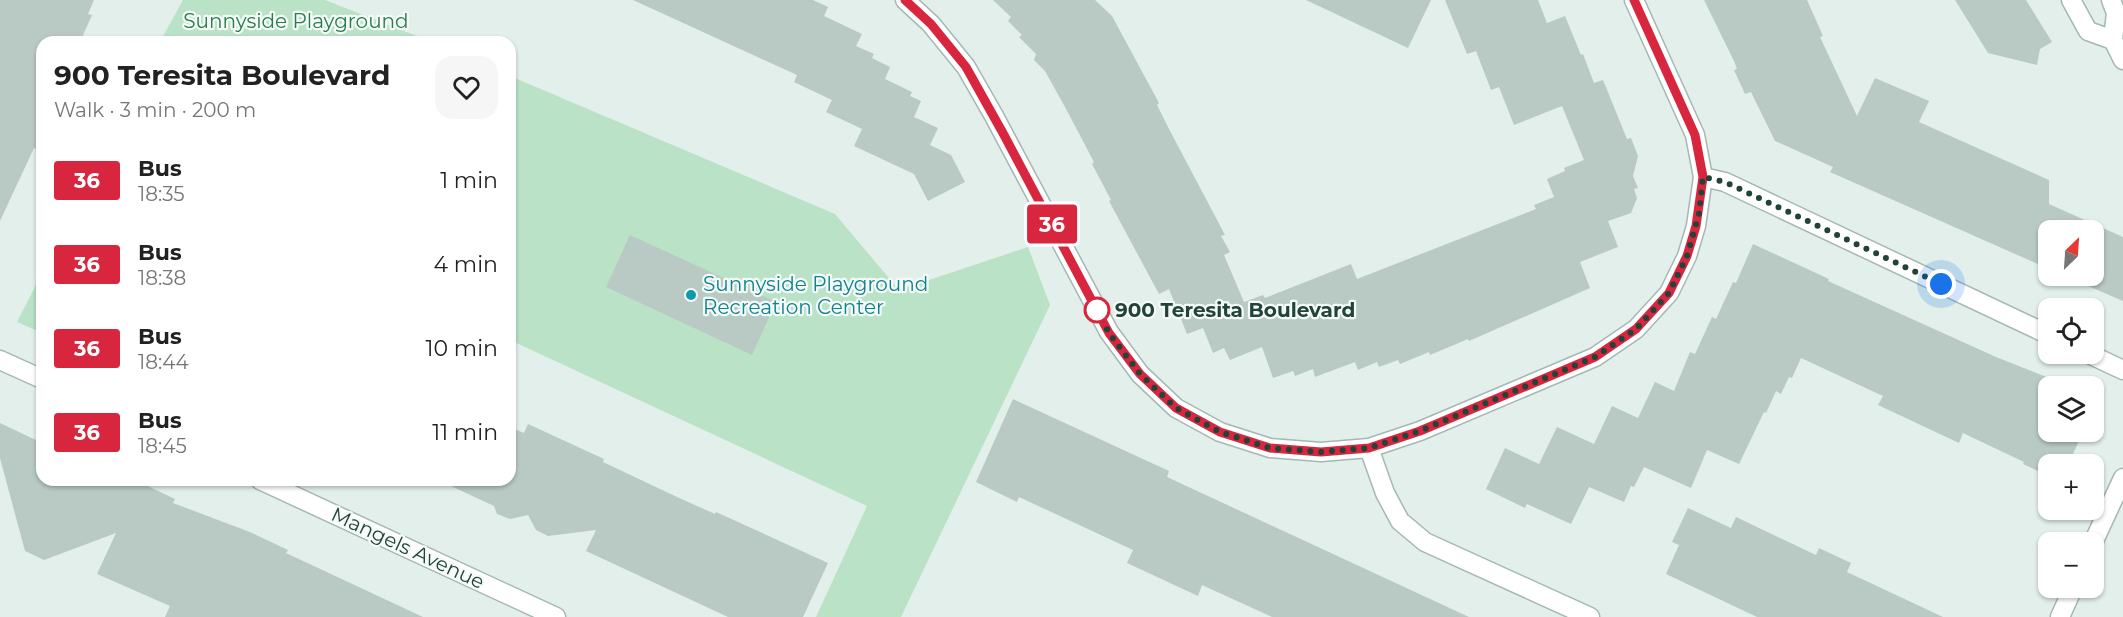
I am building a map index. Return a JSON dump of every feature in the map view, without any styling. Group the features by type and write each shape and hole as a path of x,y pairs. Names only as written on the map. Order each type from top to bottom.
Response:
{"street":[{"path":"905,0 931,24 966,67 1109,333 1140,374 1176,408 1220,432 1270,448 1321,452 1369,448 1420,431 1595,357 1636,329 1669,293 1687,256 1699,214 1703,177 1695,135 1634,0"},
{"path":"2071,0 2088,31 2113,40"},
{"path":"2111,0 2116,13 2113,40 2123,60"},
{"path":"1703,177 1725,182 2038,330"},
{"path":"0,360 36,376"},
{"path":"2104,361 2123,370"},
{"path":"1369,448 1385,493 1400,521 1425,542 1590,617"},
{"path":"2098,532 2123,478"},
{"name":"Mangels Avenue","path":"273,486 556,617"},
{"path":"2060,617 2069,598"}],"green space":[{"name":"Sunnyside Playground","path":"183,0 325,0 417,36 163,36"},
{"path":"516,79 835,214 899,290 1028,247 1050,305 901,617 816,617 867,506 516,343"},
{"path":"36,285 36,330 17,322"}],"building":[{"path":"0,0 94,0 88,14 92,15 83,36 36,36 36,149 34,148 0,221"},
{"path":"633,0 813,0 828,7 824,16 862,34 856,46 874,54 872,58 890,67 885,79 912,92 910,96 921,101 914,117 938,128 930,145 951,155 965,182 928,201 914,174 854,146 862,129 826,112 832,100 794,82 797,75"},
{"path":"993,0 1095,0 1112,16 1159,103 1157,105 1168,127 1225,235 1221,236 1230,252 1224,255 1244,302 1263,295 1265,298 1351,264 1357,279 1536,209 1534,205 1554,197 1547,179 1565,171 1564,168 1584,160 1562,106 1514,125 1499,87 1491,90 1476,51 1467,54 1445,0 1538,0 1547,23 1565,16 1594,83 1603,80 1627,139 1631,138 1638,156 1633,176 1638,188 1634,189 1637,198 1631,213 1608,221 1618,247 1580,262 1590,288 1469,341 1468,339 1430,355 1429,352 1400,364 1398,360 1379,367 1377,362 1358,370 1355,362 1315,377 1313,369 1295,376 1293,371 1273,378 1262,347 1230,360 1224,348 1213,353 1203,328 1187,334 1169,289 1159,294 1109,201 1111,200 1092,164 1094,162 1065,107 1045,71 1034,60 1036,54 1019,37 1022,35 1008,21 1011,17"},
{"path":"1306,0 1431,0 1408,48"},
{"path":"1704,0 1807,0 1823,36 1820,37 1857,116 1875,78 1929,101 1919,122 2049,180 2049,204 2085,220 2038,220 2038,264 1830,172 1833,167 1775,141 1751,92 1745,94 1734,70 1737,69"},
{"path":"1955,0 2026,0 2052,42 2040,49 2037,65 1988,53"},
{"path":"2104,229 2123,237 2123,301 2088,286 2104,286"},
{"name":"Sunnyside Playground Recreation Center","path":"630,235 776,302 752,355 606,287"},
{"path":"1753,244 1829,279 1828,281 1996,357 2044,376 2038,376 2038,442 2078,442 2073,454 2038,454 2038,471 1963,433 1959,443 1878,405 1883,396 1801,358 1792,378 1789,377 1781,394 1776,391 1739,464 1707,450 1691,488 1644,467 1634,487 1631,486 1624,502 1589,487 1571,524 1527,504 1525,508 1486,489 1505,448 1539,464 1557,427 1594,444 1612,406 1638,418 1655,382 1674,391 1690,352 1695,354 1712,317 1716,319 1733,282 1736,283"},
{"path":"1013,399 1169,471 1167,477 1469,617 1272,617 1202,585 1198,596 1127,563 1133,550 1019,497 1017,502 976,482"},
{"path":"0,423 36,440 36,486 148,486 175,499 173,503 250,532 288,550 286,553 423,617 165,617 170,606 97,574 116,533 44,560 25,551 0,458"},
{"path":"528,424 604,459 603,462 677,497 715,514 716,512 828,563 803,617 728,617 586,551 596,530 548,536 536,530 528,515 510,519 497,514 494,506 451,486 516,486 516,430 524,433"},
{"path":"1688,508 1731,528 1736,517 1816,555 1819,548 1851,563 1847,572 1943,617 1757,617 1666,574 1679,545 1672,542"}],"bus line":[{"name":"36","path":"905,0 931,24 966,67 1109,333 1140,374 1176,408 1220,432 1270,448 1321,452 1369,448 1420,431 1595,357 1636,329 1669,293 1687,256 1696,226 1703,177 1695,135 1634,0"}],"place":[{"name":"Sunnyside Playground Recreation Center","path":"691,295"},
{"name":"900 Teresita Boulevard","path":"1097,310"}],"route":[{"path":"1097,310 1109,333 1140,374 1176,408 1220,432 1270,448 1321,452 1369,448 1420,431 1595,357 1636,329 1669,293 1687,256 1699,214 1703,177 1725,182 1941,284"}]}
